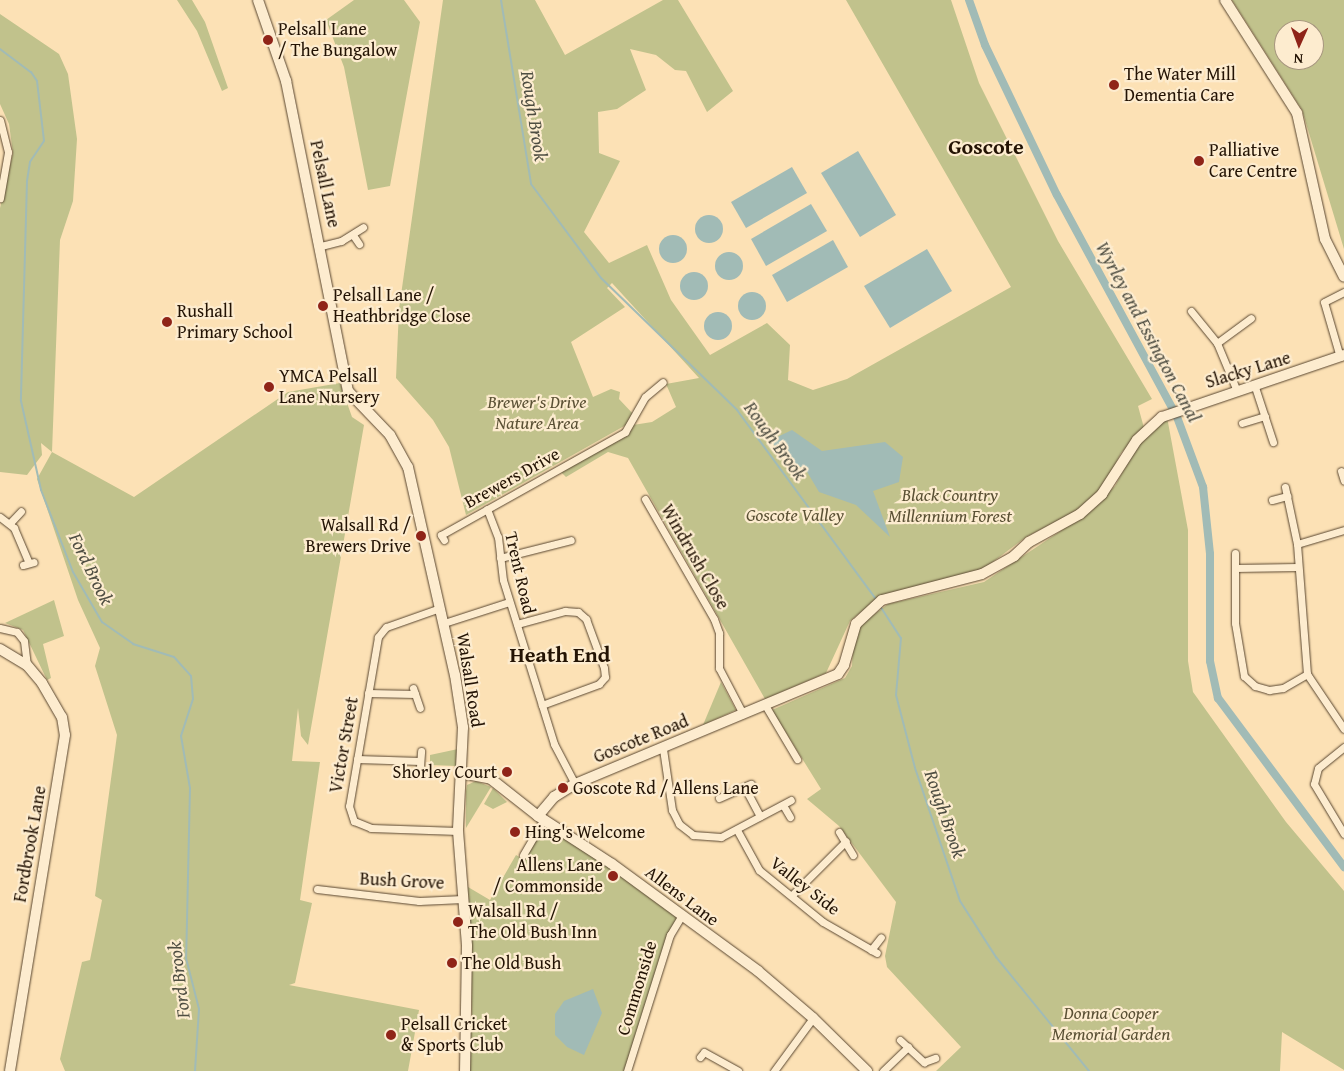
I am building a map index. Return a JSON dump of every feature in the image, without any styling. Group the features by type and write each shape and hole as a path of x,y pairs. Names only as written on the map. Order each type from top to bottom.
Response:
{"street":[{"name":"Pelsall Lane","path":"258,0 286,81 321,246 345,380"},
{"path":"1225,0 1297,113 1325,239 1344,277"},
{"path":"0,120 8,152 0,198"},
{"path":"321,246 353,235 363,227"},
{"path":"353,235 359,244"},
{"path":"1342,356 1324,302 1344,292"},
{"path":"1191,312 1216,343 1237,391"},
{"path":"1216,343 1251,318"},
{"name":"Slacky Lane","path":"872,608 882,600 982,574 1014,556 1029,542 1080,514 1102,494 1137,440 1166,415 1180,408 1255,387 1342,356"},
{"name":"Walsall Road","path":"345,380 358,404 384,429 400,448 408,467 444,623 462,716 458,831 468,965 465,1071"},
{"name":"Brewers Drive","path":"444,540 441,535 625,432 646,397 662,382"},
{"path":"1255,387 1273,442"},
{"path":"1242,423 1265,416"},
{"path":"1341,471 1344,481"},
{"path":"1285,487 1298,544 1298,567 1307,674 1344,729"},
{"path":"1272,500 1287,496"},
{"name":"Windrush Close","path":"645,500 714,619 718,631 719,668 743,714"},
{"name":"Trent Road","path":"487,509 509,602 554,744 575,784"},
{"path":"10,523 21,512"},
{"path":"0,517 10,523 29,564"},
{"path":"1298,544 1344,530"},
{"path":"539,540 542,548"},
{"path":"500,558 571,540"},
{"path":"1235,553 1235,623 1244,676 1255,686 1269,690 1283,688 1307,674"},
{"path":"1235,568 1298,567"},
{"path":"444,623 509,602"},
{"name":"Victor Street","path":"440,608 386,627 378,637 349,806 350,814 359,825 458,831"},
{"name":"Goscote Road","path":"541,818 554,797 575,784 664,749 838,674 844,665 856,624 872,608"},
{"path":"517,624 565,611 578,612 586,619 604,668 605,677 599,684 542,705"},
{"path":"0,628 17,632 24,641 27,665"},
{"name":"Fordbrook Lane","path":"0,649 27,665 54,700 65,735 10,1071"},
{"path":"368,693 414,691 420,708"},
{"path":"765,705 797,759"},
{"path":"1344,747 1318,768 1314,784 1344,834"},
{"path":"664,749 672,810 679,824 693,835 708,839 737,830 791,800"},
{"path":"357,759 420,764 420,751"},
{"name":"Allens Lane","path":"461,773 491,779 541,818 758,971 813,1018 867,1071"},
{"path":"719,798 748,786 760,816"},
{"path":"784,805 790,817"},
{"path":"523,855 541,818"},
{"name":"Valley Side","path":"737,830 759,870 792,894 823,922 874,952 881,937"},
{"path":"839,832 853,855"},
{"path":"792,894 846,841"},
{"name":"Bush Grove","path":"317,889 340,888 419,901 463,899"},
{"name":"Commonside","path":"627,1071 670,935 681,917"},
{"path":"774,1071 813,1018"},
{"path":"900,1040 924,1062 935,1058"},
{"path":"883,1071 908,1047"},
{"path":"700,1057 704,1052 738,1071"}],"green space":[{"path":"177,0 192,0 205,22 228,88 222,91 197,31"},
{"path":"354,0 404,0 420,22 390,186 368,190 344,67 326,20"},
{"path":"443,0 535,0 565,55 663,0 678,0 733,91 707,112 686,71 675,70 656,55 630,49 646,90 617,109 598,112 599,153 620,161 584,232 609,263 647,245 671,300 710,355 767,323 790,345 788,380 813,390 847,379 1011,287 846,0 951,0 979,83 1058,241 1152,399 1138,406 1144,428 1121,453 1106,483 1080,509 1026,537 982,570 882,595 850,621 826,673 765,699 628,458 608,452 566,477 561,472 633,425 652,422 676,407 666,384 699,378 612,283 607,288 625,307 571,342 593,397 611,389 620,392 619,399 635,416 626,425 466,515 449,447 433,420 396,378 399,309"},
{"path":"1232,0 1344,0 1344,249 1302,110 1277,70 1324,70 1324,20 1274,20 1274,66"},
{"path":"0,14 59,54 68,74 77,139 73,201 60,240 52,452 41,443 42,455 27,475 0,472 0,208 13,153 9,124 0,104"},
{"path":"340,383 352,417 364,425 308,745 301,736 298,708 292,761 320,762 300,900 312,903 295,983 289,985 419,1010 408,1071 65,1071 60,1059 82,962 90,960 102,900 95,896 117,735 95,666 100,648 78,600 37,479 52,452 134,497 288,392"},
{"name":"Donna Cooper Memorial Garden","path":"1167,417 1188,530 1188,661 1193,692 1286,822 1344,891 1344,1070 1282,1032 1280,1071 936,1071 961,1047 887,967 885,956 896,902 839,826 807,799 821,789 772,710 845,678 852,666 853,645 860,625 888,604 984,582 1083,516 1115,486 1140,440"},
{"path":"54,600 64,636 43,644 51,678 47,680 23,630 5,623"},
{"path":"721,682 736,710 703,725"},
{"path":"458,749 456,766 430,765 430,755"},
{"path":"476,781 491,787 466,828 467,785"},
{"path":"493,788 507,802 493,809 484,804"},
{"path":"545,824 681,917 670,931 627,1071 466,1071 472,1016 468,887 490,900 516,855 523,859"}],"water":[{"path":"858,151 896,215 860,237 821,173"},
{"path":"792,167 807,193 746,228 731,202"},
{"path":"811,204 827,231 766,266 751,239"},
{"path":"709,215 719,219 723,229 719,239 709,243 699,239 695,229 699,219"},
{"path":"673,235 683,239 687,249 683,259 673,263 663,259 659,249 663,239"},
{"path":"833,240 848,267 787,302 772,275"},
{"path":"927,249 952,291 890,328 864,286"},
{"path":"729,252 739,256 743,266 739,276 729,280 719,276 715,266 719,256"},
{"path":"694,272 704,276 708,286 704,296 694,300 684,296 680,286 684,276"},
{"path":"752,292 762,296 766,306 762,316 752,320 742,316 738,306 742,296"},
{"path":"718,312 728,316 732,326 728,336 718,340 708,336 704,326 708,316"},
{"path":"792,430 822,451 885,442 903,457 899,482 873,491 890,537 856,505 819,492 806,470 780,456 771,440"},
{"path":"593,989 602,1013 584,1055 567,1047 555,1035 555,1014 564,1001"}],"waterway":[{"name":"Rough Brook","path":"501,0 531,184 601,278 737,410 876,599"},
{"name":"Wyrley and Essington Canal","path":"969,0 985,45 1057,195 1177,417 1203,487 1210,554 1210,661 1218,698 1344,867"},
{"name":"Ford Brook","path":"0,49 31,72 37,81 44,141 30,162 27,181 21,401 41,490 73,572 102,622 133,644 174,657 191,676 193,699 181,736 190,788 186,958 199,1009 195,1071"},
{"name":"Rough Brook","path":"880,606 901,638 896,695 915,768 960,901 996,957 1089,1071"}],"place":[{"name":"Pelsall Lane / The Bungalow","path":"268,40"},
{"name":"The Water Mill Dementia Care","path":"1114,85"},
{"name":"Palliative Care Centre","path":"1199,161"},
{"name":"Pelsall Lane / Heathbridge Close","path":"323,306"},
{"name":"Rushall Primary School","path":"167,322"},
{"name":"YMCA Pelsall Lane Nursery","path":"269,387"},
{"name":"Walsall Rd / Brewers Drive","path":"421,536"},
{"name":"Shorley Court","path":"507,772"},
{"name":"Goscote Rd / Allens Lane","path":"563,788"},
{"name":"Hing's Welcome","path":"515,832"},
{"name":"Allens Lane / Commonside","path":"613,876"},
{"name":"Walsall Rd / The Old Bush Inn","path":"458,922"},
{"name":"The Old Bush","path":"452,963"},
{"name":"Pelsall Cricket & Sports Club","path":"391,1035"}],"district":[{"name":"Goscote","path":"986,147"},
{"name":"Heath End","path":"560,655"}],"park label":[{"name":"Brewer's Drive Nature Area","path":"537,413"},
{"name":"Black Country Millennium Forest","path":"950,506"},
{"name":"Goscote Valley","path":"795,515"}]}
